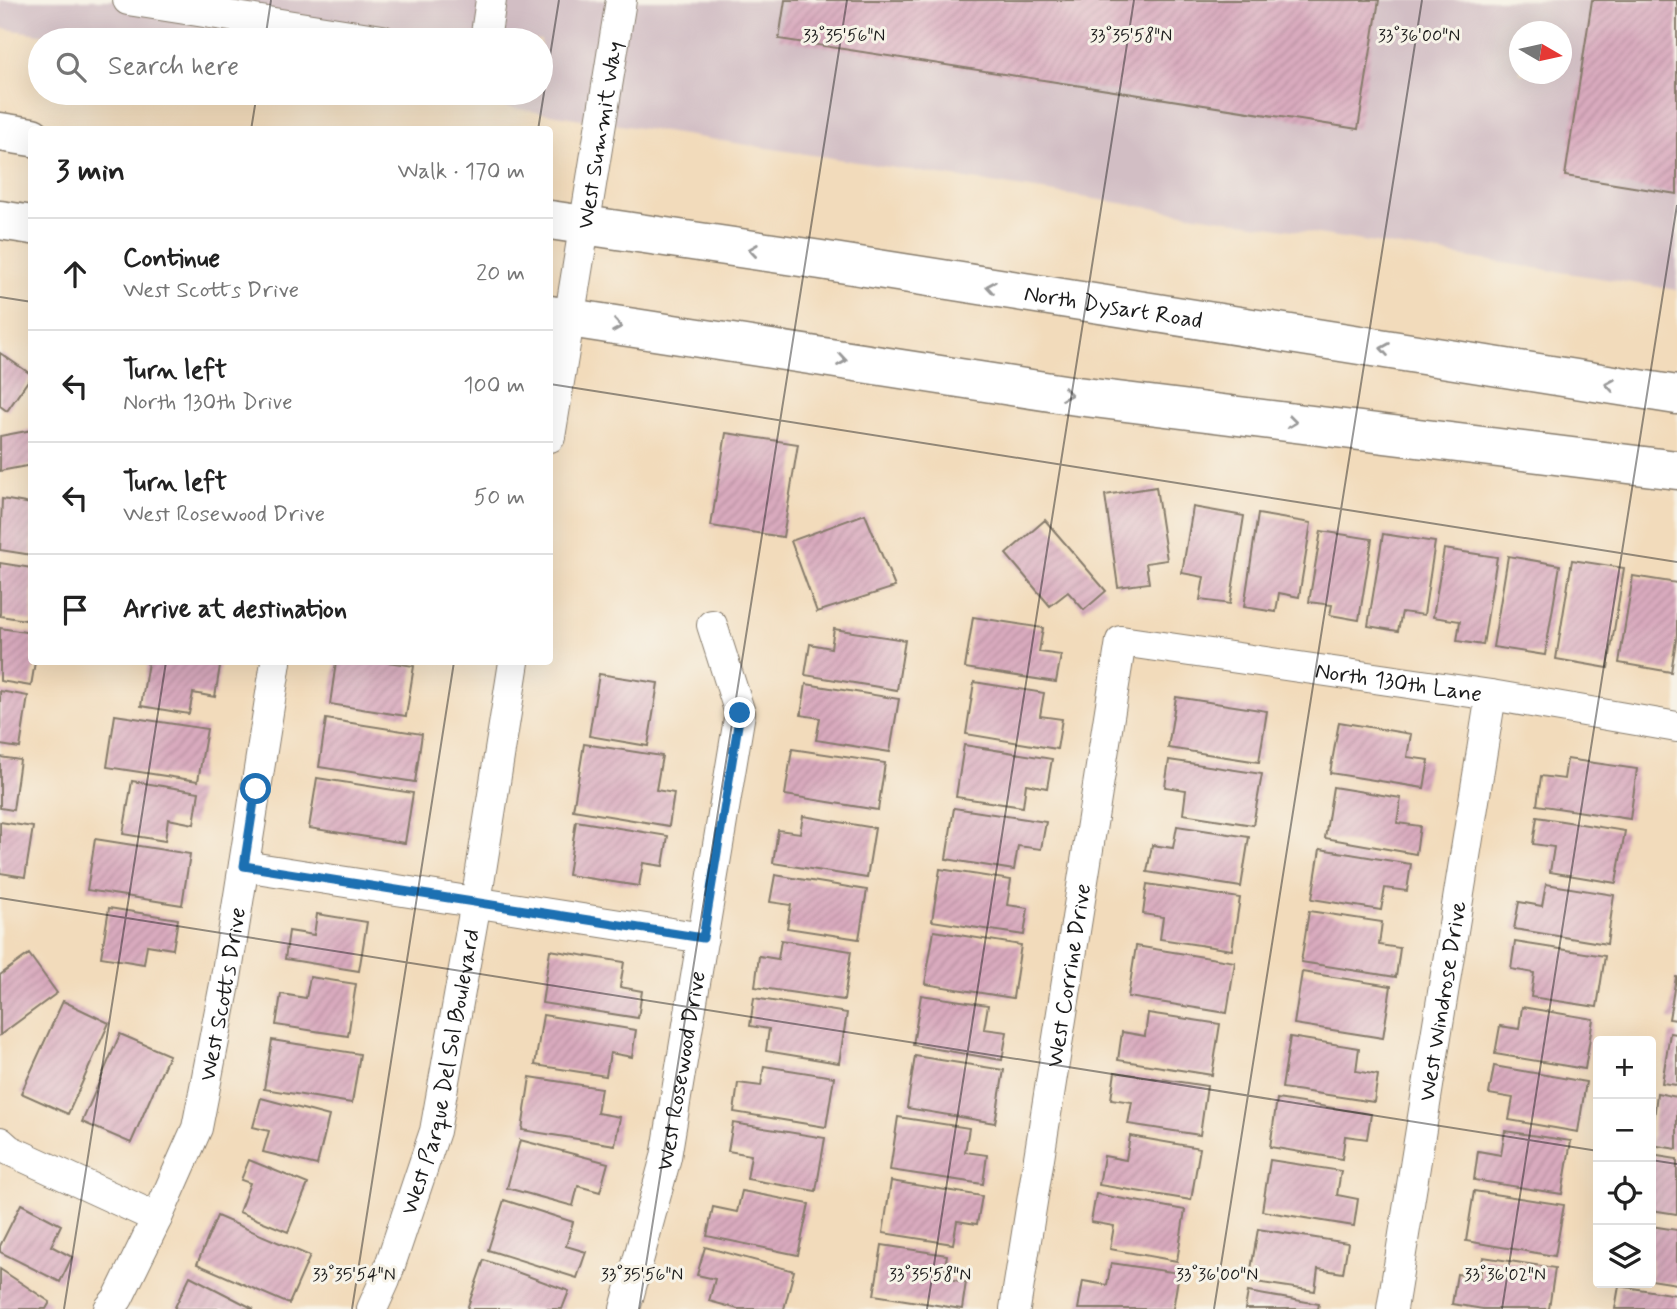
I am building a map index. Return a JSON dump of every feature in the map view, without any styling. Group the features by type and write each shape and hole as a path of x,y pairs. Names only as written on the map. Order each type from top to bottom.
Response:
{"main road":[{"path":"0,132 28,136"},
{"path":"0,220 28,224"},
{"name":"North Dysart Road","path":"567,223 835,262 1677,395"},
{"path":"559,317 1077,396 1677,470"}],"street":[{"path":"128,0 306,28"},
{"path":"487,28 491,0"},
{"name":"West Summit Way","path":"559,317 577,269 567,223 621,0"},
{"path":"553,397 559,317"},
{"name":"West Rosewood Drive","path":"625,1309 666,1157 740,713 712,625"},
{"name":"North 130th Lane","path":"1121,641 1491,695 1677,727"},
{"name":"West Corrine Drive","path":"1015,1309 1121,641"},
{"name":"West Scotts Drive","path":"109,1309 118,1298 157,1218 197,1128 225,984 276,665"},
{"name":"West Parque Del Sol Boulevard","path":"372,1309 386,1280 435,1131 476,902 514,665"},
{"name":"West Windrose Drive","path":"1392,1309 1491,695"},
{"path":"244,866 703,938"},
{"path":"0,1142 9,1150 157,1218"}],"shaded area":[{"path":"0,0 1677,0 1677,290 492,105 553,105 553,28 28,28 28,32 0,28"}],"building":[{"path":"785,0 1379,0 1358,129 779,39"},
{"path":"1592,0 1677,0 1677,194 1565,176"},
{"path":"0,353 28,372 28,381 7,411 0,406"},
{"path":"28,431 28,466 0,471 0,436"},
{"path":"726,433 798,444 783,537 711,526"},
{"path":"1156,487 1167,560 1146,563 1149,583 1118,587 1105,495"},
{"path":"2,499 28,503 28,554 0,550"},
{"path":"1193,507 1244,516 1230,604 1200,600 1204,577 1182,573"},
{"path":"865,514 895,587 817,612 791,541"},
{"path":"1258,514 1311,523 1299,597 1279,593 1276,612 1244,607"},
{"path":"1045,520 1106,591 1084,610 1068,592 1050,606 1006,554"},
{"path":"1321,531 1372,539 1359,620 1330,615 1332,605 1309,602"},
{"path":"1383,534 1435,542 1424,615 1402,612 1398,631 1368,626"},
{"path":"1444,549 1497,557 1483,645 1457,641 1460,621 1433,617"},
{"path":"1508,556 1560,565 1545,655 1493,647"},
{"path":"1572,560 1624,568 1608,668 1556,659"},
{"path":"0,563 28,567 28,620 0,616"},
{"path":"1633,576 1677,583 1677,634 1671,672 1619,663"},
{"path":"973,617 1043,628 1039,652 1061,655 1056,682 965,668"},
{"path":"0,628 28,632 28,665 34,665 31,686 0,681"},
{"path":"834,629 905,640 897,690 805,675 810,644 831,648"},
{"path":"148,665 220,666 215,697 193,693 189,714 141,706"},
{"path":"336,665 414,666 406,716 330,704"},
{"path":"599,674 658,683 648,746 589,736"},
{"path":"974,682 1044,693 1040,716 1062,719 1057,749 966,734"},
{"path":"806,684 899,699 890,752 816,740 820,718 801,715"},
{"path":"0,691 28,696 20,748 0,745"},
{"path":"1176,697 1267,711 1259,762 1168,748"},
{"path":"115,715 207,729 198,781 107,767"},
{"path":"326,719 422,734 415,782 319,767"},
{"path":"1339,722 1411,734 1407,757 1429,760 1424,788 1330,773"},
{"path":"584,744 662,756 656,790 674,793 669,826 573,810"},
{"path":"964,745 1052,759 1047,788 1026,784 1023,807 956,797"},
{"path":"792,749 885,763 878,810 785,795"},
{"path":"0,757 20,760 13,810 0,808"},
{"path":"1567,759 1637,769 1630,819 1537,805 1541,776 1564,779"},
{"path":"1169,760 1262,774 1253,825 1183,814 1186,790 1165,787"},
{"path":"317,778 413,793 405,843 309,828"},
{"path":"132,781 199,792 194,824 168,819 165,841 123,834"},
{"path":"1333,787 1401,798 1397,823 1420,826 1416,854 1325,838"},
{"path":"954,808 1046,822 1041,849 1018,846 1014,870 946,859"},
{"path":"803,816 875,828 867,878 773,863 778,830 800,833"},
{"path":"1537,817 1625,831 1616,883 1550,872 1554,847 1533,844"},
{"path":"576,821 668,836 663,866 643,863 639,886 568,875"},
{"path":"0,822 33,827 25,877 0,873"},
{"path":"1177,826 1249,837 1241,887 1147,872 1152,845 1173,848"},
{"path":"95,839 190,854 182,905 87,890"},
{"path":"1320,849 1411,864 1407,891 1385,888 1381,910 1312,899"},
{"path":"940,869 1011,880 1007,905 1028,908 1024,935 932,921"},
{"path":"775,875 867,890 859,939 787,928 791,905 770,902"},
{"path":"1147,884 1240,898 1232,950 1160,939 1163,917 1143,914"},
{"path":"1546,884 1614,895 1607,944 1514,929 1519,902 1542,906"},
{"path":"109,908 178,919 173,949 147,945 144,964 101,957"},
{"path":"1309,911 1382,922 1379,945 1400,948 1396,977 1301,962"},
{"path":"317,914 367,922 359,971 285,959 289,931 314,935"},
{"path":"934,931 1021,945 1013,998 925,984"},
{"path":"781,940 851,951 844,1000 755,987 759,956 778,959"},
{"path":"1515,942 1605,956 1597,1007 1531,997 1534,973 1511,969"},
{"path":"1136,946 1235,962 1227,1013 1128,997"},
{"path":"550,950 624,962 620,987 642,991 638,1018 542,1003"},
{"path":"29,954 57,993 0,1035 0,975"},
{"path":"1302,972 1391,986 1383,1038 1294,1024"},
{"path":"310,977 356,984 348,1036 276,1025 281,994 306,998"},
{"path":"1677,977 1677,1020 1669,1019"},
{"path":"921,995 988,1005 984,1029 1007,1032 1002,1060 913,1045"},
{"path":"754,998 847,1013 839,1063 766,1051 769,1029 750,1026"},
{"path":"63,1001 109,1023 68,1114 21,1093"},
{"path":"1522,1007 1593,1019 1585,1069 1495,1054 1500,1026 1519,1029"},
{"path":"1148,1013 1220,1024 1212,1075 1118,1060 1122,1032 1145,1036"},
{"path":"543,1015 636,1030 632,1057 610,1053 606,1076 535,1065"},
{"path":"1670,1033 1677,1034 1677,1085 1662,1083"},
{"path":"120,1034 169,1055 131,1143 82,1122"},
{"path":"1290,1037 1359,1048 1356,1071 1378,1075 1374,1102 1282,1088"},
{"path":"272,1040 360,1054 352,1103 264,1089"},
{"path":"915,1056 1004,1070 995,1123 907,1108"},
{"path":"764,1066 834,1077 826,1127 734,1112 738,1083 761,1086"},
{"path":"1494,1066 1586,1082 1578,1132 1509,1120 1513,1098 1489,1094"},
{"path":"1115,1072 1207,1086 1200,1135 1128,1124 1132,1102 1111,1099"},
{"path":"530,1077 601,1088 597,1113 620,1117 615,1145 522,1130"},
{"path":"1657,1093 1677,1097 1677,1149 1656,1146"},
{"path":"261,1098 329,1116 317,1165 263,1152 269,1131 253,1127"},
{"path":"1277,1099 1371,1114 1367,1139 1345,1136 1342,1159 1270,1147"},
{"path":"898,1117 969,1128 965,1152 987,1155 983,1184 890,1170"},
{"path":"733,1123 825,1138 816,1191 747,1179 751,1155 728,1151"},
{"path":"1505,1131 1571,1141 1562,1194 1474,1180 1478,1151 1501,1155"},
{"path":"1130,1136 1200,1148 1191,1200 1099,1185 1104,1156 1126,1160"},
{"path":"520,1140 608,1163 600,1192 578,1186 573,1206 507,1188"},
{"path":"1656,1156 1677,1159 1677,1214 1656,1211"},
{"path":"249,1160 308,1184 288,1232 239,1212 250,1183 241,1180"},
{"path":"1270,1160 1341,1171 1337,1195 1358,1199 1354,1226 1262,1211"},
{"path":"891,1181 982,1196 977,1224 957,1221 953,1244 883,1233"},
{"path":"742,1191 809,1204 798,1255 707,1236 713,1207 737,1212"},
{"path":"1474,1191 1564,1205 1555,1256 1466,1241"},
{"path":"1096,1194 1185,1210 1177,1261 1110,1249 1114,1226 1091,1222"},
{"path":"504,1200 573,1222 566,1246 586,1252 577,1278 488,1250"},
{"path":"21,1204 61,1225 51,1246 72,1257 60,1282 0,1252 0,1246"},
{"path":"217,1216 310,1256 289,1304 197,1264"},
{"path":"1656,1227 1677,1230 1677,1284 1656,1281"},
{"path":"1258,1229 1348,1243 1343,1273 1318,1269 1315,1291 1249,1281"},
{"path":"882,1245 947,1255 943,1278 966,1282 962,1309 874,1295"},
{"path":"705,1247 794,1271 784,1309 738,1309 709,1301 715,1279 697,1275"},
{"path":"1483,1257 1555,1268 1549,1309 1483,1309 1452,1304 1457,1274 1480,1278"},
{"path":"484,1260 569,1291 562,1309 467,1309"},
{"path":"1111,1263 1179,1273 1173,1309 1078,1309 1083,1281 1107,1285"},
{"path":"0,1269 50,1302 46,1309 0,1309"},
{"path":"190,1276 254,1309 174,1309"},
{"path":"1619,1288 1677,1295 1677,1309 1615,1309"},
{"path":"1248,1292 1319,1304 1318,1309 1245,1309"}],"route":[{"path":"256,789 244,866 703,938 740,713"}]}
